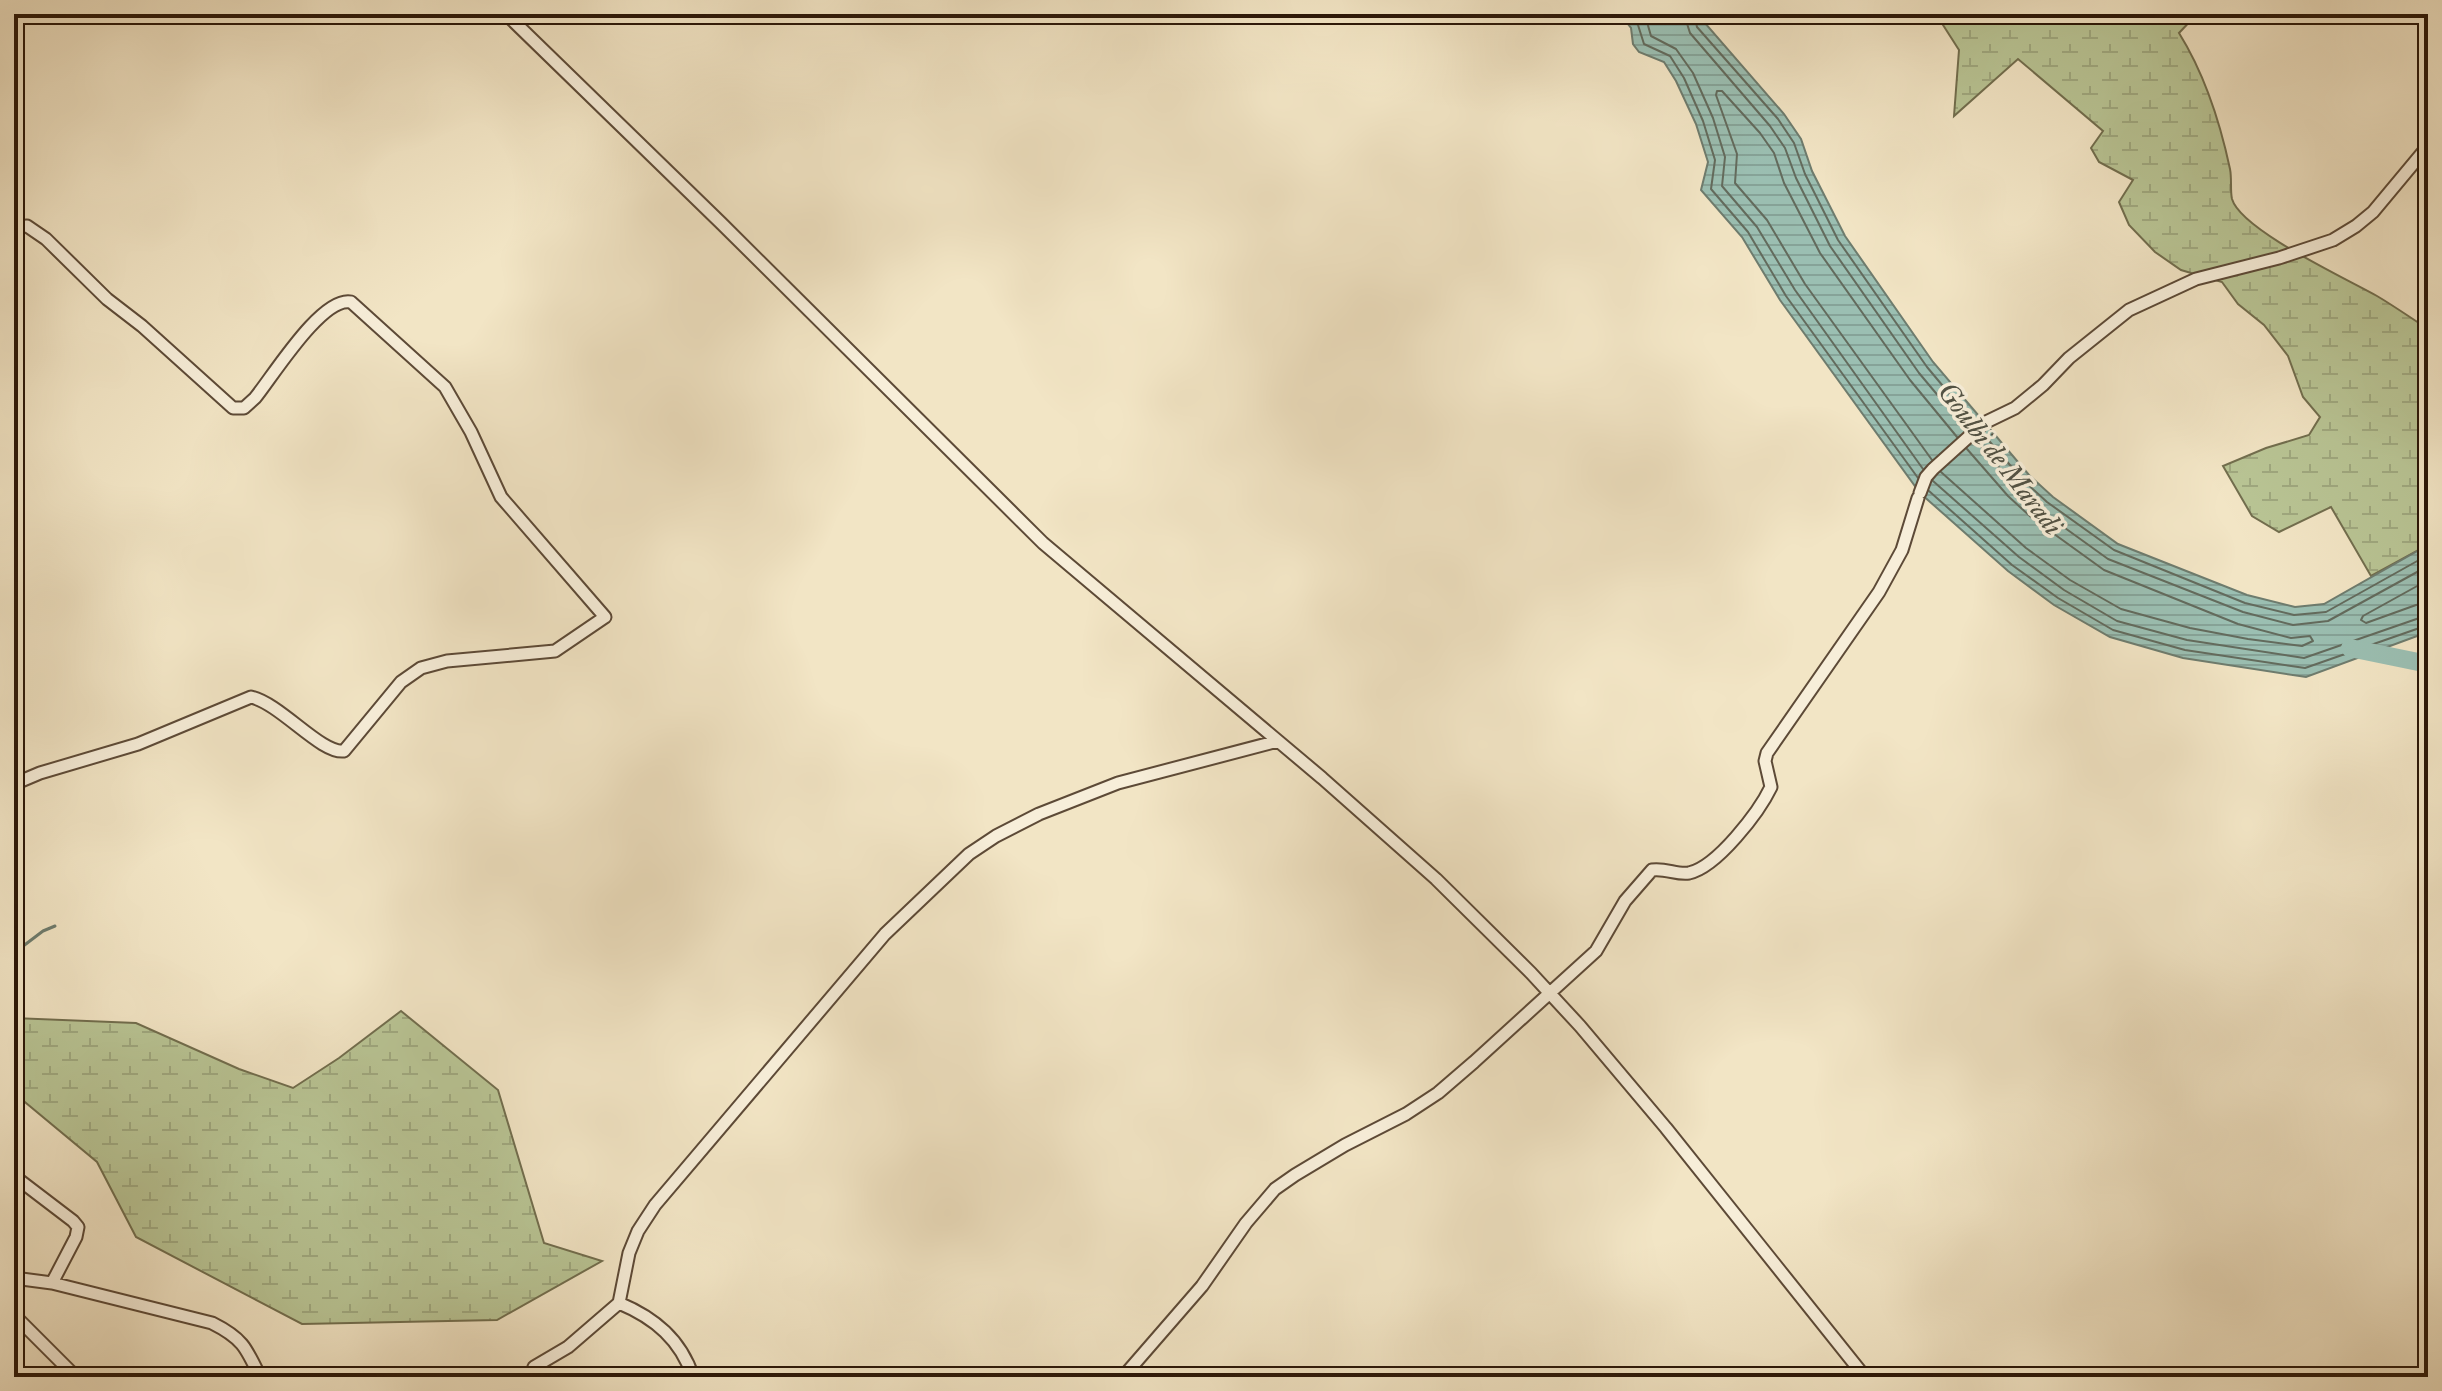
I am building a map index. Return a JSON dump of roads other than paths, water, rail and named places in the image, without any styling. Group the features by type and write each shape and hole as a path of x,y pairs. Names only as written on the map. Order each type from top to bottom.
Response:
{"street":[{"path":"506,14 1043,543 1436,879 1550,991 1685,1151 1865,1377"},
{"path":"1123,1377 1202,1286 1246,1223 1275,1189 1438,1093 1596,951 1625,901 1652,870 1665,868 1688,873 1700,869 1734,840 1771,787 1765,761 1767,753 1879,592 1902,550 1926,477 1933,469 1984,423 2015,408 2069,358 2129,310 2196,279 2333,240 2373,212 2428,146"},
{"path":"14,227 22,225 38,232 107,299 233,408 244,408 255,398 315,320 344,301 351,302 445,387 471,432 501,497 605,617 555,651 447,661 421,668 401,682 344,751 329,749 288,717 251,697 138,744 40,773 14,784"},
{"path":"534,1367 568,1347 619,1303 633,1241 655,1205 885,934 969,854 1039,814 1118,783 1278,741"},
{"path":"14,1176 78,1227 52,1283"},
{"path":"14,1278 52,1283 212,1323 233,1334 245,1345 260,1377"},
{"path":"619,1303 641,1313 667,1333 686,1359 693,1377"},
{"path":"14,1315 76,1377"}],"water":[{"name":"Goulbi de Maradi","path":"1620,14 1701,14 1704,22 1784,114 1801,139 1812,171 1845,236 1933,362 2029,475 2053,497 2118,544 2247,595 2295,607 2324,604 2428,545 2428,632 2306,677 2183,658 2110,637 2054,605 2008,571 1920,493 1780,300 1742,237 1701,190 1708,162 1696,124 1664,62 1639,52 1633,44 1631,28"}],"waterway":[{"path":"2350,648 2428,664"},
{"path":"14,953 43,931 55,926"}]}
